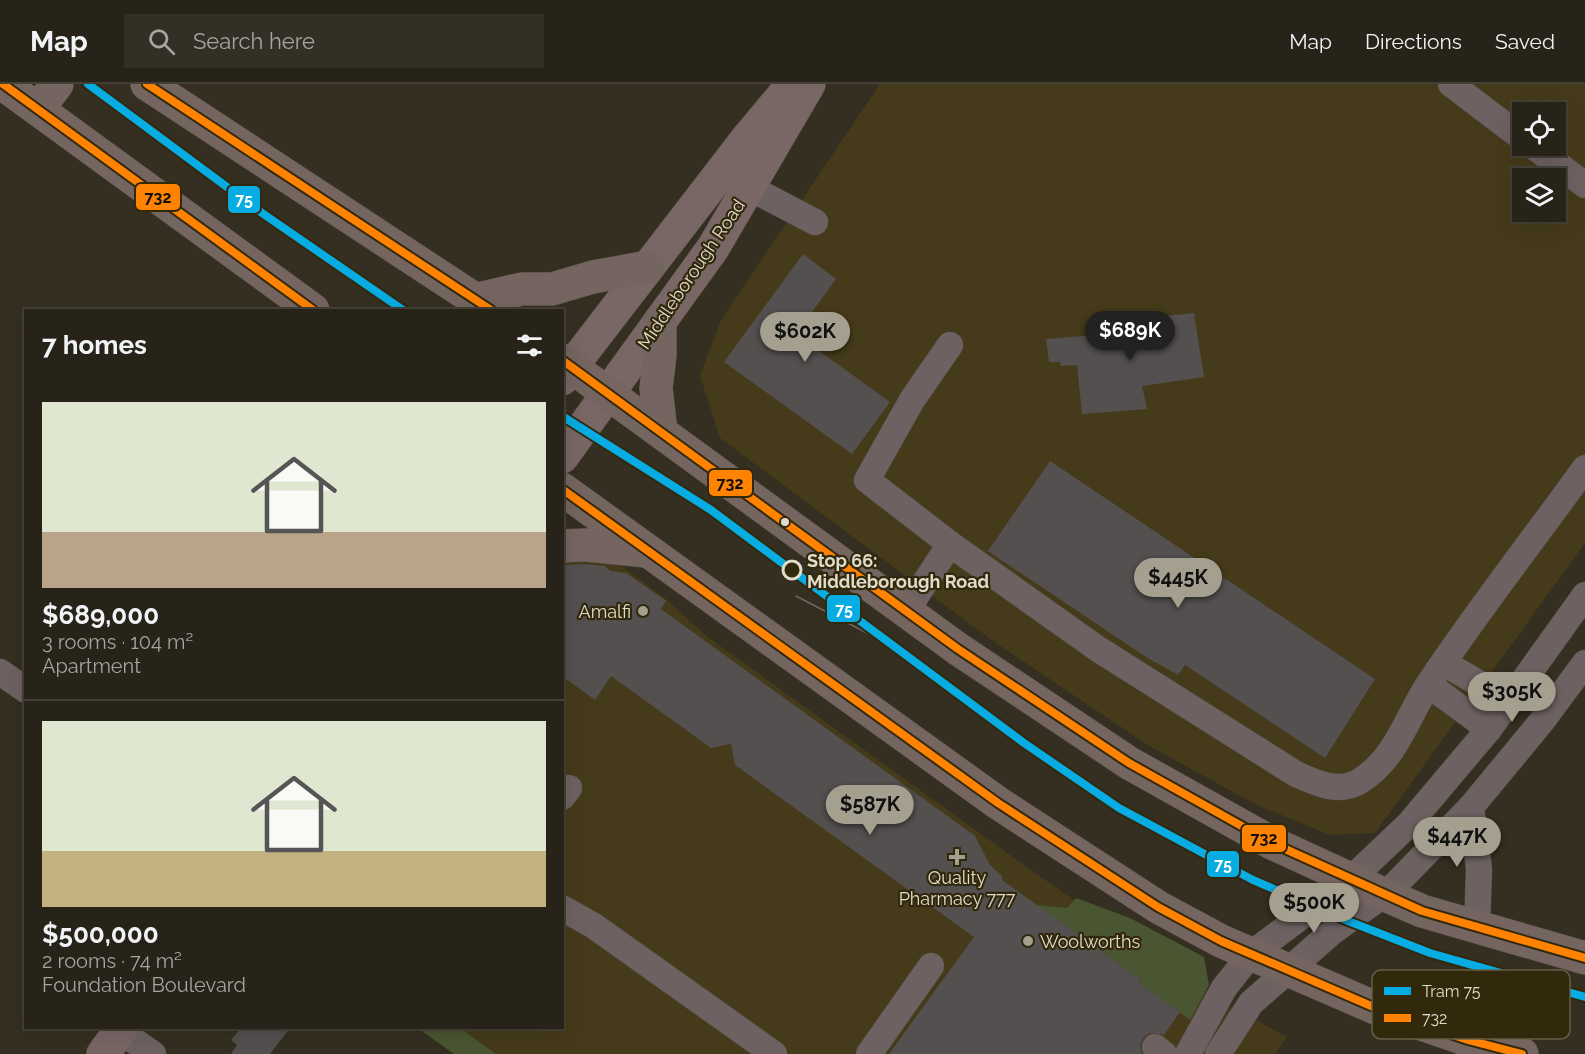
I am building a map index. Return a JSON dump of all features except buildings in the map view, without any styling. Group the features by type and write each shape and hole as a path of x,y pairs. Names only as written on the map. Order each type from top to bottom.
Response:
{"highway":[{"path":"3,84 312,309"},
{"path":"38,110 57,84"},
{"path":"147,84 483,305 522,289 552,289 648,267"},
{"path":"660,321 660,356 656,373 656,388 661,431"},
{"path":"566,369 608,394 661,431 958,649 1129,764 1272,843 1422,911 1585,958"},
{"path":"564,490 998,803 1158,907 1221,941 1372,1006"},
{"path":"564,546 586,545 648,551"},
{"path":"1462,1039 1522,1054"}],"main road":[{"name":"Middleborough Road","path":"566,369 746,140 793,84"},
{"name":"Middleborough Road","path":"564,454 713,248 809,84"}],"street":[{"path":"1451,84 1512,130"},
{"path":"1546,156 1585,185"},
{"path":"750,188 814,222"},
{"path":"950,345 912,400 867,480 950,544 1098,648 1296,774 1317,784 1335,788 1358,782 1376,770 1399,740 1429,684 1585,468"},
{"path":"907,610 950,544"},
{"path":"1188,1054 1224,988 1251,954 1350,880 1409,824 1489,729 1585,596"},
{"path":"1444,663 1509,701"},
{"path":"1218,1054 1251,1003 1288,970 1383,894 1471,807 1585,663"},
{"path":"0,672 24,689"},
{"path":"1429,684 1489,729"},
{"path":"1471,807 1479,869 1477,927"},
{"path":"564,909 594,926 774,1054"},
{"path":"869,1054 931,966"},
{"path":"115,1037 153,1054"}],"shaded area":[{"path":"880,84 1585,84 1585,543 1375,833 1330,835 1257,805 1151,747 993,641 720,438 700,376 721,320"},
{"path":"564,559 619,564 667,600 705,635 1021,863 1205,992 1287,1037 1275,1054 454,1054 419,1029 564,1029"}],"green space":[{"path":"1076,898 1130,918 1204,957 1209,985 1190,1020 1139,983 1141,980 1036,905 1067,908"},
{"path":"419,1029 461,1029 496,1054 454,1054"}],"tram line":[{"name":"75","path":"88,84 262,213 402,309"},
{"name":"75","path":"564,417 711,510 1024,743 1119,808 1253,880 1430,953 1490,970"},
{"path":"796,596 892,646"},
{"name":"75","path":"1570,993 1585,997"}],"transit line":[{"name":"732","path":"3,84 312,309"},
{"name":"732","path":"147,84 489,309"},
{"name":"732","path":"564,361 958,649 1129,763 1272,843 1422,911 1585,958"},
{"name":"732","path":"564,490 998,803 1158,907 1221,941 1372,1006"},
{"name":"732","path":"1465,1039 1522,1054"}],"place":[{"name":"Stop 66: Middleborough Road","path":"792,570"},
{"name":"Amalfi","path":"643,611"},
{"name":"Quality Pharmacy 777","path":"957,857"},
{"name":"Woolworths","path":"1028,941"}]}
